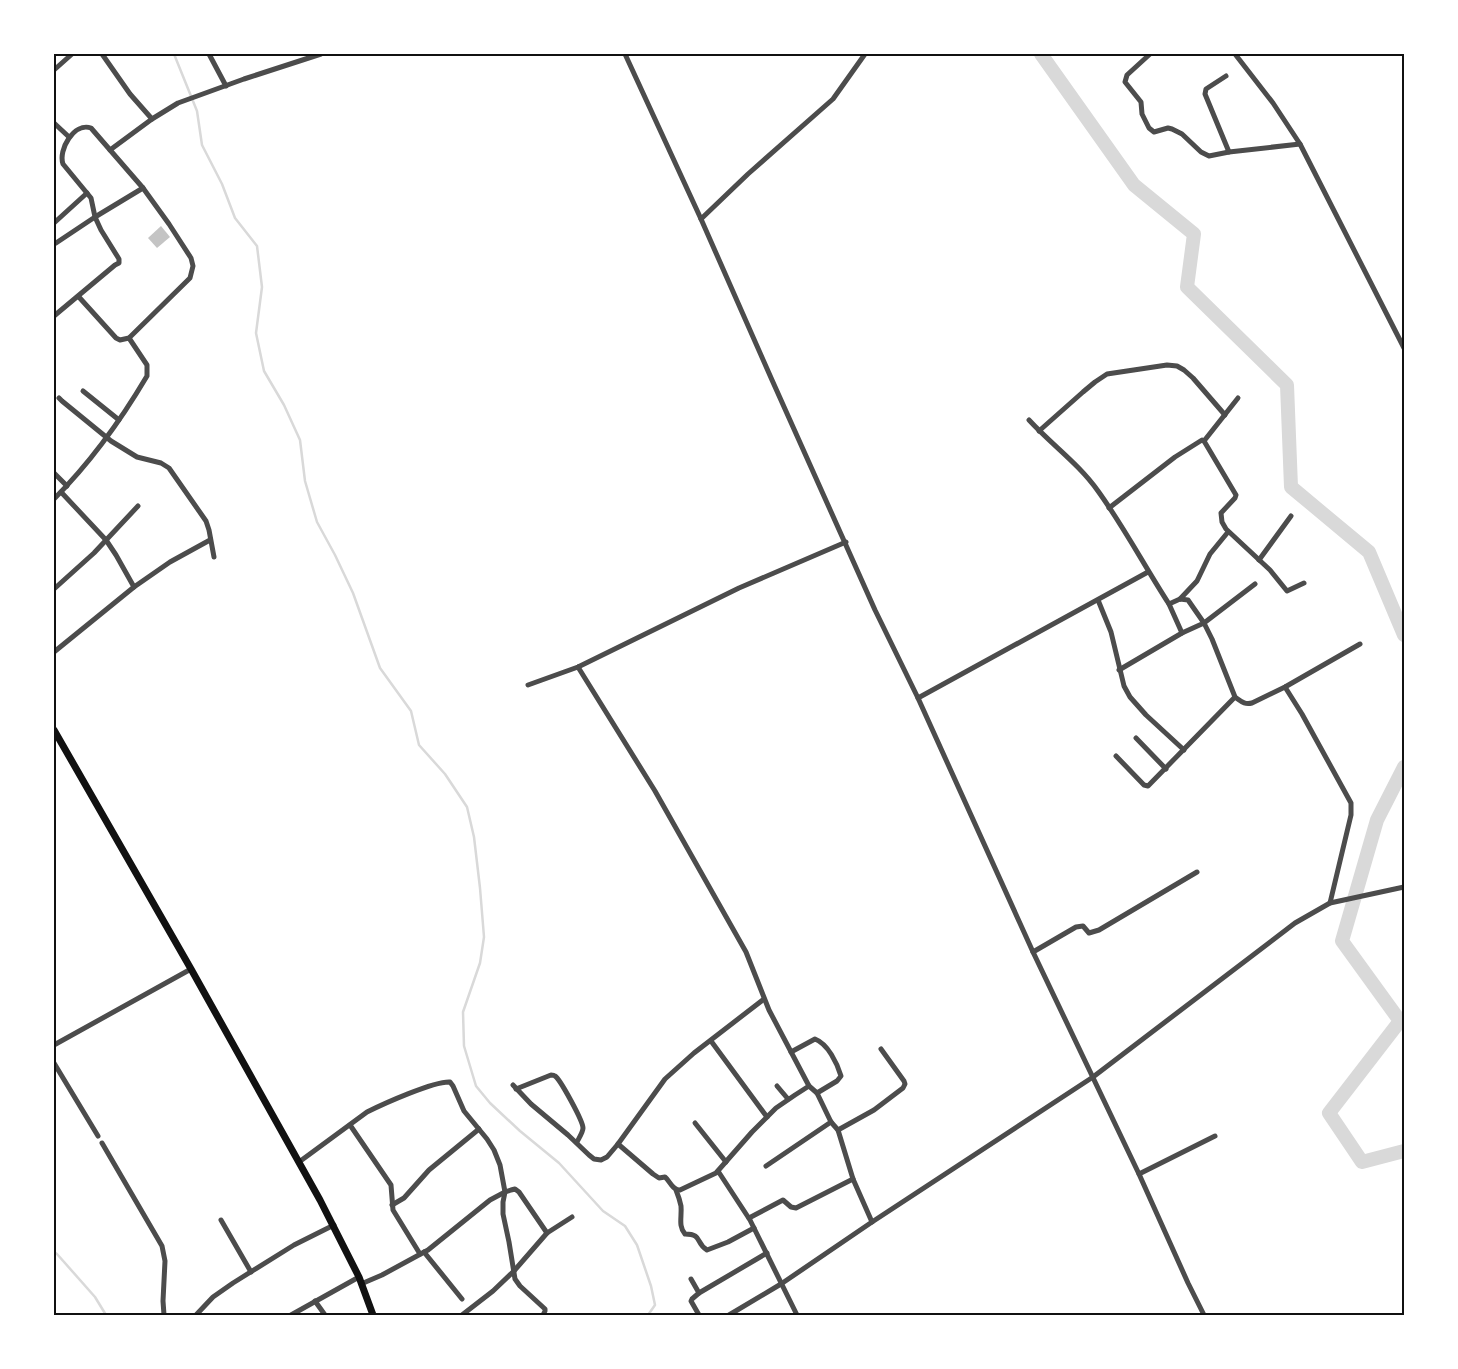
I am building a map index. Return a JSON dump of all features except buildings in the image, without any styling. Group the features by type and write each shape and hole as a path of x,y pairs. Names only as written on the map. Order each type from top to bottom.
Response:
{"main road":[{"path":"54,730 334,1225 360,1281 373,1315"}],"street":[{"path":"54,70 72,54"},
{"path":"102,54 130,94 152,119"},
{"path":"217,54 210,55 226,86"},
{"path":"110,150 152,119 178,103 244,78 320,54"},
{"path":"625,54 701,219 875,610 918,698 1033,952 1204,1315"},
{"path":"701,219 748,174 833,99 865,54"},
{"path":"1150,54 1130,71 1125,80 1141,102 1142,114 1149,128 1154,132 1168,128 1172,129 1182,134 1205,155 1300,144"},
{"path":"1236,54 1273,103 1300,144 1404,348"},
{"path":"1226,76 1206,89 1205,94 1229,152"},
{"path":"54,124 69,137"},
{"path":"54,316 78,296 119,263 96,217 93,203 62,164 61,160 69,137 80,128 86,126 91,128 143,188 191,258 193,266 190,278 128,338 120,340 116,338 78,296"},
{"path":"56,244 143,188"},
{"path":"54,223 87,194"},
{"path":"54,499 107,439 147,376 146,365 128,338"},
{"path":"1039,431 1083,392 1107,374 1167,365 1177,366 1194,378 1224,415"},
{"path":"84,391 119,420"},
{"path":"59,398 107,439 137,457 161,463 169,468 206,521 214,558"},
{"path":"1204,441 1238,398"},
{"path":"1029,420 1080,469 1098,491 1169,604 1182,633"},
{"path":"1109,508 1200,440 1204,441"},
{"path":"1204,441 1236,494 1235,498 1221,513 1222,522 1228,532 1259,560 1287,591 1304,583"},
{"path":"54,474 67,486"},
{"path":"61,492 106,540 134,587"},
{"path":"54,589 80,566 138,506"},
{"path":"1259,560 1291,516"},
{"path":"1169,604 1180,599 1197,580 1210,554 1228,532"},
{"path":"54,652 134,587 170,562 210,540"},
{"path":"528,685 578,667 739,588 846,542"},
{"path":"918,698 1148,572"},
{"path":"1119,670 1182,633 1204,623 1256,584"},
{"path":"1180,599 1188,600 1204,623 1235,697 1247,704 1285,688 1360,644"},
{"path":"1098,600 1111,632 1124,686 1136,706 1184,750"},
{"path":"578,667 655,792 746,952 764,999 791,1052 838,1130 853,1179 872,1222"},
{"path":"1285,688 1351,803 1351,815 1330,902"},
{"path":"1116,756 1146,786 1166,769 1235,697"},
{"path":"1136,738 1166,769"},
{"path":"1033,952 1076,927 1082,926 1089,933 1099,930 1197,872"},
{"path":"729,1315 781,1284 1093,1077 1295,923 1330,902 1404,887"},
{"path":"54,1045 190,969"},
{"path":"577,1142 583,1125 563,1086 555,1076 551,1075 515,1087 531,1104 577,1142 589,1155 597,1160 607,1157 665,1079 764,999"},
{"path":"791,1052 815,1039 820,1041 829,1052 841,1076 837,1081 817,1093"},
{"path":"711,1041 767,1117"},
{"path":"838,1130 874,1110 903,1088 904,1081 881,1049"},
{"path":"54,1063 98,1136"},
{"path":"299,1162 367,1112 425,1088 450,1082 464,1111 494,1150 500,1165 505,1192 502,1202 503,1214 516,1282 545,1309 543,1315"},
{"path":"776,1086 788,1099"},
{"path":"676,1190 695,1184 718,1171 767,1117 788,1099 810,1086"},
{"path":"766,1166 832,1122"},
{"path":"695,1123 726,1162"},
{"path":"350,1125 391,1185 393,1210 422,1253 462,1299"},
{"path":"392,1205 404,1198 429,1170 479,1130"},
{"path":"1139,1174 1215,1136"},
{"path":"102,1143 162,1246 165,1261 164,1315"},
{"path":"618,1144 653,1174 659,1178 663,1176 666,1178 676,1190 681,1203 680,1225 683,1232 685,1234 694,1234 705,1249 707,1250 728,1242 754,1228"},
{"path":"718,1171 749,1218 797,1315"},
{"path":"749,1218 783,1200 791,1207 796,1208 853,1179"},
{"path":"291,1315 315,1301 360,1281 382,1275 422,1253 490,1200 505,1192 515,1189 519,1192 547,1233"},
{"path":"462,1315 494,1291 547,1233 572,1217"},
{"path":"221,1220 251,1272"},
{"path":"196,1315 213,1296 294,1245 334,1225"},
{"path":"699,1315 691,1301 692,1299 767,1253"},
{"path":"691,1279 699,1294"},
{"path":"315,1301 325,1315"}],"waterway":[{"path":"174,54 197,111 202,145 222,184 235,218 257,246 262,287 256,333 264,371 284,405 300,440 305,481 317,522 353,593 380,668 411,711 419,745 445,774 467,807 474,837 484,937 480,963 463,1012 464,1046 476,1086 490,1103 520,1131 559,1163 603,1211 625,1226 637,1245 651,1286 655,1305 648,1315"},
{"path":"1041,54 1134,185 1194,234 1187,287 1287,385 1291,487 1369,552 1404,635"},
{"path":"1404,767 1377,820 1342,941 1400,1021 1329,1113 1362,1162 1404,1151"},
{"path":"54,1252 95,1297 106,1315"}]}
